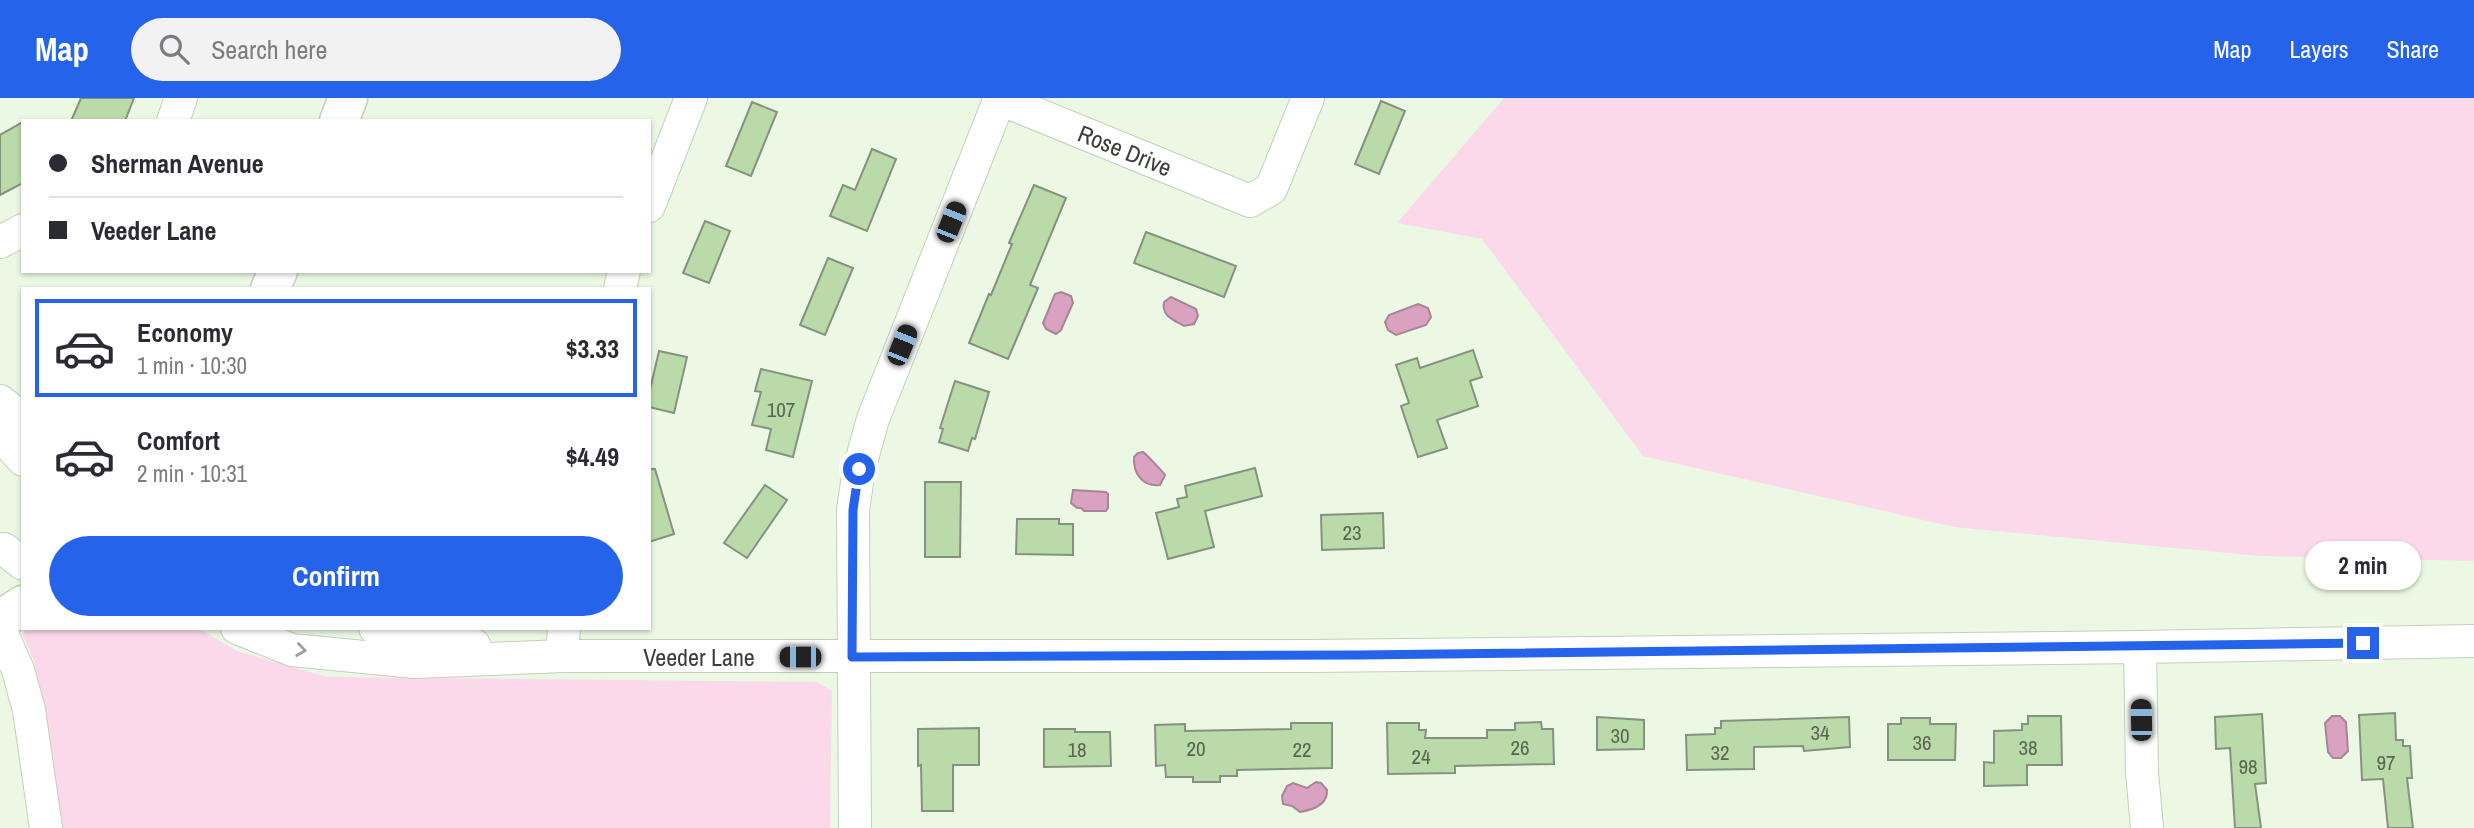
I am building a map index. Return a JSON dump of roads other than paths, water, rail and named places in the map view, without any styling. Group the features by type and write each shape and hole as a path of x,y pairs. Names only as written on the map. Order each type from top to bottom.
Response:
{"main road":[{"path":"340,119 348,98"},
{"path":"0,620 21,606"}],"street":[{"path":"174,119 181,98"},
{"path":"651,201 691,98"},
{"name":"Rose Drive","path":"1000,99 1250,201 1271,189 1308,98"},
{"path":"855,828 853,510 859,469 873,419 1000,99"},
{"path":"0,243 21,231"},
{"path":"0,401 21,417"},
{"path":"0,433 21,458"},
{"path":"0,629 18,670 29,710 46,828"},
{"name":"Veeder Lane","path":"242,630 292,650 415,662 563,642"},
{"name":"Veeder Lane","path":"383,630 403,635 852,657 1322,656 2474,641"},
{"path":"2140,647 2142,772 2147,828"}]}
